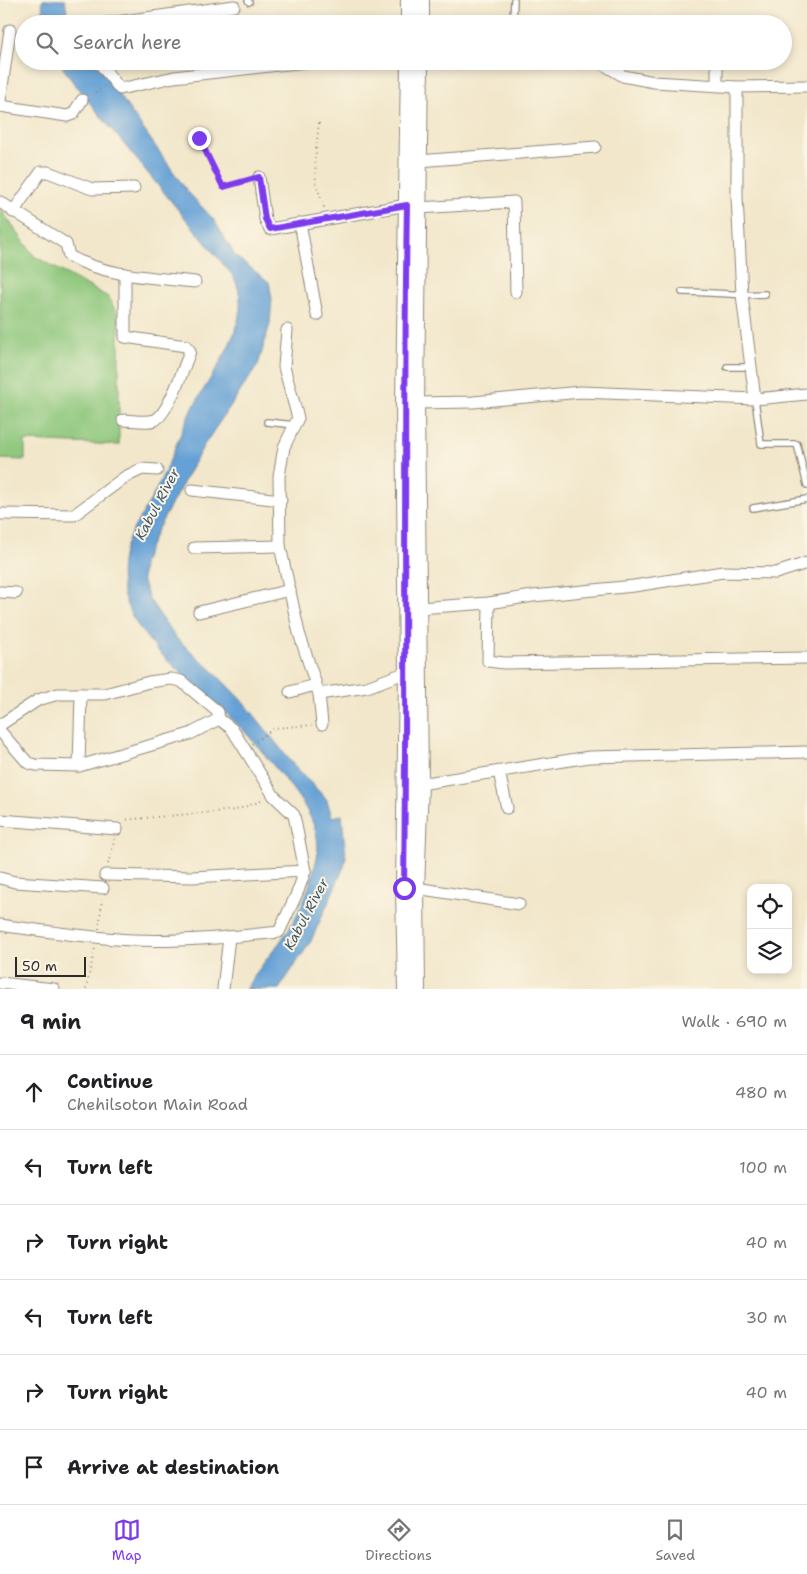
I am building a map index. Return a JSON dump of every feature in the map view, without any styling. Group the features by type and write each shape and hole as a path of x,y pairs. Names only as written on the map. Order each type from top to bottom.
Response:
{"main road":[{"path":"409,0 409,15"},
{"path":"421,0 421,15"},
{"path":"409,70 415,170"},
{"path":"406,989 404,888 407,672 404,393 420,70"},
{"path":"413,206 420,784 416,888 417,989"}],"street":[{"path":"168,15 234,6"},
{"path":"0,101 10,30"},
{"path":"105,70 120,89 174,77 235,70"},
{"path":"613,70 623,76 654,82 737,87 807,86"},
{"path":"717,70 717,85"},
{"path":"737,87 737,197 742,296 755,399"},
{"path":"0,106 67,116 73,114 82,100"},
{"path":"415,170 596,147"},
{"path":"13,212 41,172 48,172 92,189 134,188"},
{"path":"259,177 265,219 270,229 413,206 514,202 516,292"},
{"path":"0,202 66,244 69,256 99,269 195,282"},
{"path":"300,223 317,315"},
{"path":"123,420 152,420 159,416 174,393 190,351 186,346 125,337 125,274"},
{"path":"286,330 284,367 298,418 284,447 279,476 281,500 280,546 299,633 317,689 322,724"},
{"path":"416,403 473,402 581,392 755,399 807,394"},
{"path":"0,514 74,515 125,478 142,469 156,470"},
{"path":"192,490 281,500"},
{"path":"194,548 280,546"},
{"path":"418,608 489,603 533,596 634,586 722,572 776,573 807,563"},
{"path":"199,612 290,590"},
{"path":"0,592 16,593"},
{"path":"489,603 488,661 807,658"},
{"path":"290,692 367,687 407,672"},
{"path":"0,724 38,700 58,694 105,694 149,682 171,679 180,681 218,712 219,719 232,729 274,796 294,816 304,871 298,891 279,932 178,940 98,938 0,925"},
{"path":"79,766 81,694"},
{"path":"0,731 28,762 36,765 79,766 190,734 219,719"},
{"path":"420,784 589,757 807,752"},
{"path":"499,772 507,808"},
{"path":"0,820 117,829"},
{"path":"105,875 192,877 304,871"},
{"path":"0,878 15,882 103,888"},
{"path":"416,888 519,904"},
{"path":"223,989 227,973 229,937"},
{"path":"0,983 54,989"}],"lane":[{"path":"513,15 514,0"},
{"path":"682,292 728,292 742,296 765,294"},
{"path":"727,367 751,367"},
{"path":"755,399 761,444 797,444 807,485"},
{"path":"267,422 295,425"},
{"path":"753,508 807,499"}],"path":[{"path":"82,100 113,81"},
{"path":"319,123 315,158 316,184 323,201 326,220"},
{"path":"199,138 223,187 259,177"},
{"path":"156,470 192,490"},
{"path":"251,744 274,728 322,724"},
{"path":"105,875 119,820 236,810 274,796"},
{"path":"86,989 98,938 103,888"}],"green space":[{"path":"0,208 34,256 108,297 119,317 119,445 25,441 25,460 0,459"}],"water":[{"path":"42,0 65,0 68,15 43,15"},
{"name":"Kabul River","path":"64,70 101,70 187,191 214,220 235,256 269,282 272,299 270,324 258,365 204,445 155,534 143,563 142,579 149,599 176,638 213,671 247,706 292,763 327,800 332,817 342,815 346,858 344,867 311,941 279,989 246,989 285,935 300,909 316,862 318,851 315,829 306,809 294,791 249,736 151,643 127,606 122,586 121,571 130,535 161,481 196,401 227,349 240,312 239,294 233,276"}],"route":[{"path":"199,138 223,187 259,177 265,219 270,229 407,205 404,403 407,672 404,888"}]}
